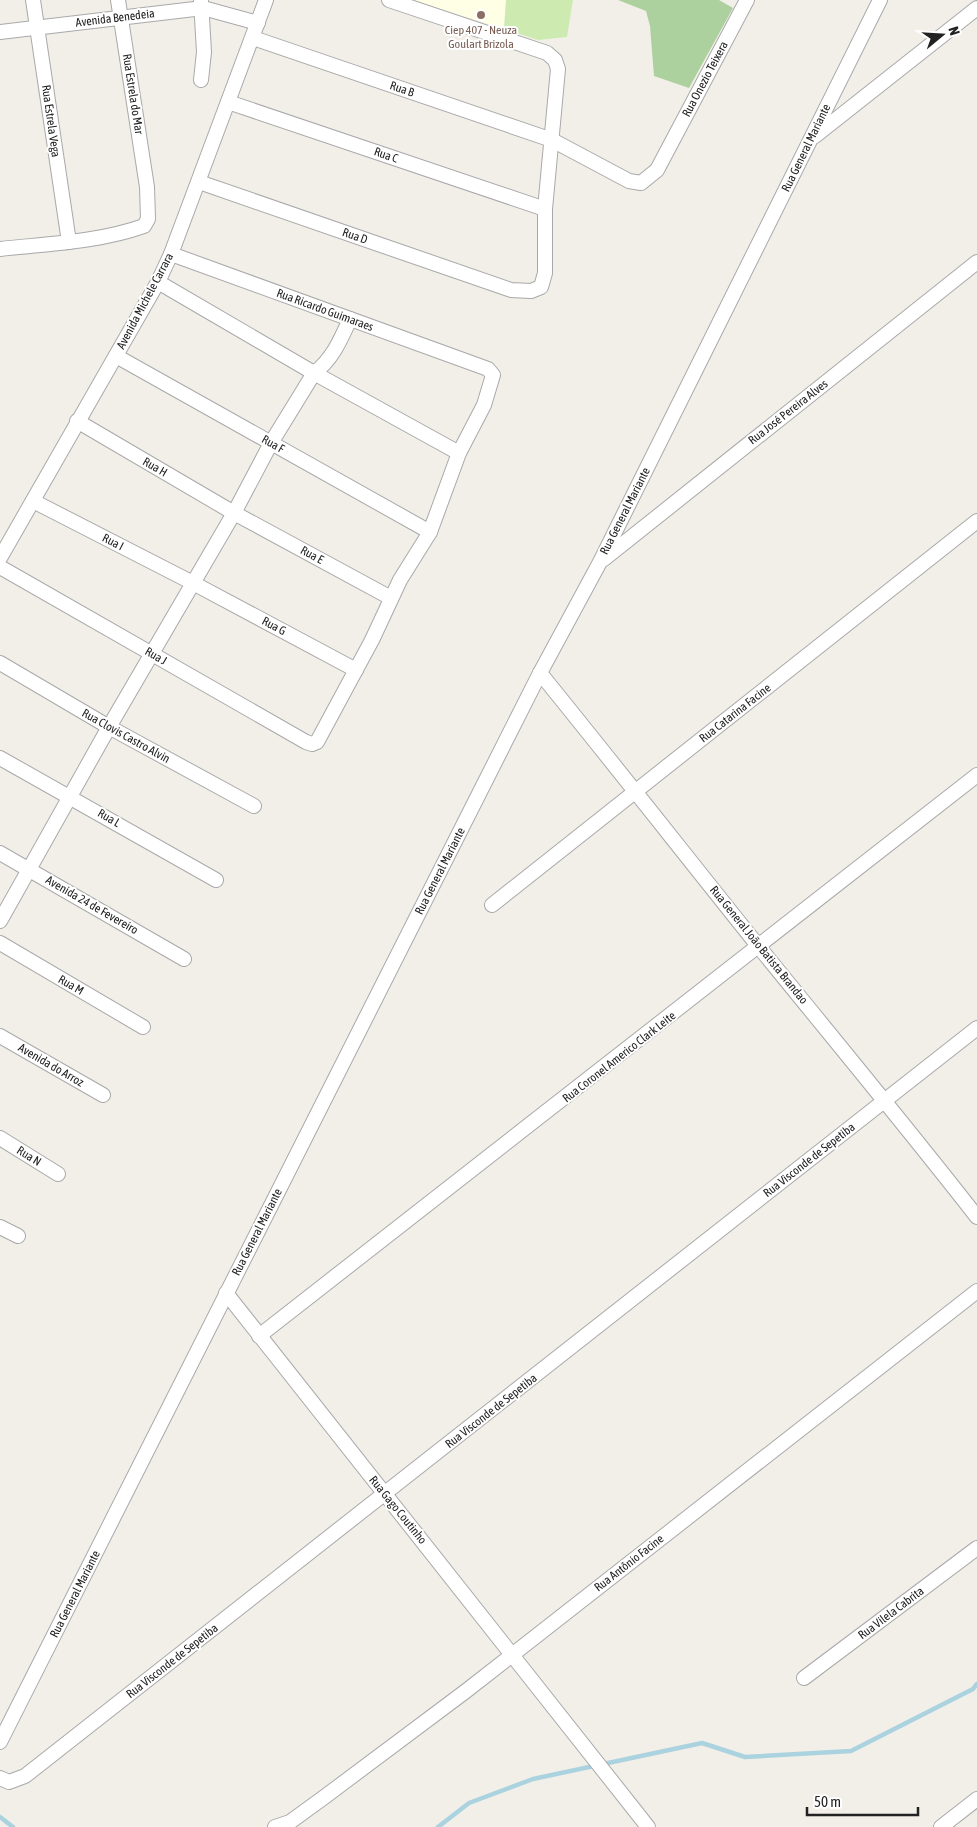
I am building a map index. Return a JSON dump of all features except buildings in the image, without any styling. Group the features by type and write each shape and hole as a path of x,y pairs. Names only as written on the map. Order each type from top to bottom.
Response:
{"street":[{"name":"Rua Estrela Vega","path":"32,0 69,242"},
{"name":"Rua Estrela do Mar","path":"69,242 131,231 144,226 148,219 147,188 118,0"},
{"name":"Avenida Michele Carrara","path":"0,558 158,282 171,254 266,0"},
{"path":"389,0 547,53 555,60 558,69 545,209"},
{"name":"Rua Onezio Teixera","path":"552,140 633,183 642,184 648,180 663,158 747,0"},
{"name":"Rua General Mariante","path":"0,1742 540,673 600,562 813,137 837,82 880,0"},
{"name":"Avenida Benedeia","path":"0,32 202,4 258,23"},
{"path":"201,80 204,52 202,4"},
{"path":"813,137 977,8"},
{"name":"Rua B","path":"253,38 552,140"},
{"name":"Rua C","path":"228,102 545,209"},
{"name":"Rua D","path":"198,182 511,290 537,290 544,280 545,209"},
{"path":"0,249 69,242"},
{"name":"Rua Ricardo Guimaraes","path":"171,254 479,365 491,371 493,379 484,405 459,454"},
{"name":"Rua José Pereira Alves","path":"600,562 977,262"},
{"path":"158,282 314,373 459,454 430,532 391,598 356,670"},
{"path":"0,921 108,727 234,513 271,443 314,373 322,368 340,342 350,319"},
{"name":"Rua F","path":"116,356 430,532"},
{"name":"Rua H","path":"77,421 234,513"},
{"name":"Rua I","path":"34,501 193,583"},
{"name":"Rua E","path":"234,513 391,598"},
{"name":"Rua Catarina Facine","path":"492,905 977,521"},
{"name":"Rua J","path":"0,567 312,744 317,742 356,670"},
{"name":"Rua G","path":"193,583 356,670"},
{"name":"Rua Clovis Castro Alvin","path":"0,663 108,727 254,806"},
{"name":"Rua General João Batista Brandao","path":"540,673 637,791 759,947 885,1100 977,1217"},
{"name":"Rua L","path":"0,758 71,796 216,880"},
{"name":"Rua Coronel Americo Clark Leite","path":"259,1336 977,775"},
{"name":"Avenida 24 de Fevereiro","path":"0,853 184,959"},
{"name":"Rua M","path":"0,943 143,1028"},
{"name":"Rua Visconde de Sepetiba","path":"0,1778 9,1782 25,1776 386,1495 977,1028"},
{"name":"Avenida do Arroz","path":"0,1036 103,1095"},
{"name":"Rua N","path":"0,1138 58,1174"},
{"path":"0,1227 18,1236"},
{"name":"Rua Antônio Facine","path":"275,1827 290,1822 466,1692 977,1291"},
{"name":"Rua Gago Coutinho","path":"226,1293 648,1827"},
{"name":"Rua Vilela Cabrita","path":"804,1678 977,1548"},
{"path":"941,1827 977,1799"}],"shaded area":[{"name":"Ciep 407 - Neuza Goulart Brizola","path":"413,0 506,0 504,29"}],"green space":[{"path":"506,0 573,0 567,37 538,40 504,29"},
{"path":"618,0 719,0 733,8 689,88 654,76 650,26 646,11"}],"waterway":[{"path":"438,1827 469,1803 533,1779 702,1743 745,1757 851,1751 973,1689 977,1684"},
{"path":"0,1817 13,1827"}],"place":[{"name":"Ciep 407 - Neuza Goulart Brizola","path":"481,15"}]}
